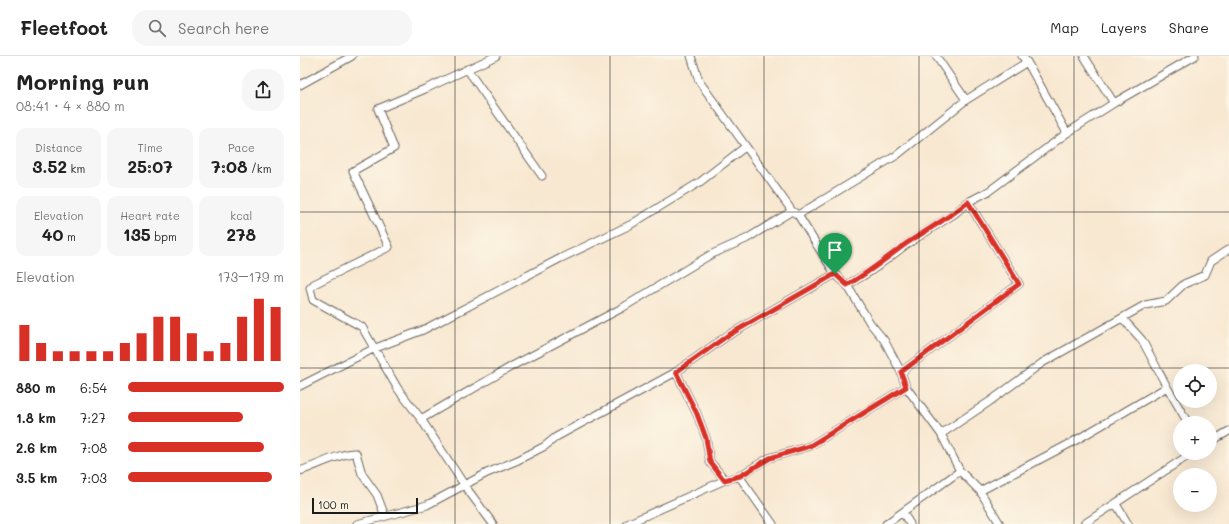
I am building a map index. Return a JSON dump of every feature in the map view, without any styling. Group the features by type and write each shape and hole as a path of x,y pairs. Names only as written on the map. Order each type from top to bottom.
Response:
{"street":[{"path":"300,85 352,56"},
{"path":"493,524 465,486 421,419 398,389 373,349 362,327 313,300 310,288 314,284 389,247 353,171 394,148 378,109 496,56"},
{"path":"691,56 699,82 745,147 795,213 835,274 847,285 870,323 884,340 901,372 906,387 940,434 960,471 980,491 1000,524"},
{"path":"936,56 948,76 966,100"},
{"path":"1022,56 1027,62 1067,133"},
{"path":"1084,56 1096,78 1114,103"},
{"path":"847,285 871,271 907,244 954,214 968,202 989,191 1067,133 1114,103 1195,56"},
{"path":"421,419 514,365 622,308 710,255 746,239 795,213 897,155 966,100 1027,62"},
{"path":"467,69 542,176"},
{"path":"300,386 373,349 423,330 561,258 630,225 700,182 745,147"},
{"path":"901,372 1019,284 968,202"},
{"path":"940,434 989,402 1042,363 1123,319 1145,305 1166,300 1184,284 1205,275 1211,261 1229,249"},
{"path":"357,524 427,505 487,473 518,460 545,446 556,436 676,372 727,336 835,274"},
{"path":"1123,319 1142,340 1184,416"},
{"path":"676,372 697,414 706,438 710,462 724,480"},
{"path":"627,524 724,480 740,476 770,458 810,446 906,387"},
{"path":"980,491 1071,442 1167,387"},
{"path":"1217,438 1229,431"},
{"path":"300,471 318,466 346,453 356,453 362,474 377,495 385,516"},
{"path":"1084,524 1182,460"},
{"path":"886,524 960,471"},
{"path":"740,476 773,524"},
{"path":"1116,504 1128,524"},
{"path":"903,513 910,524"}],"route":[{"path":"968,202 1019,284 901,372 906,387 810,446 770,458 740,476 724,480 710,462 706,438 697,414 676,372 727,336 764,313 835,274 847,285 871,271 907,244 954,214 968,202"}]}
